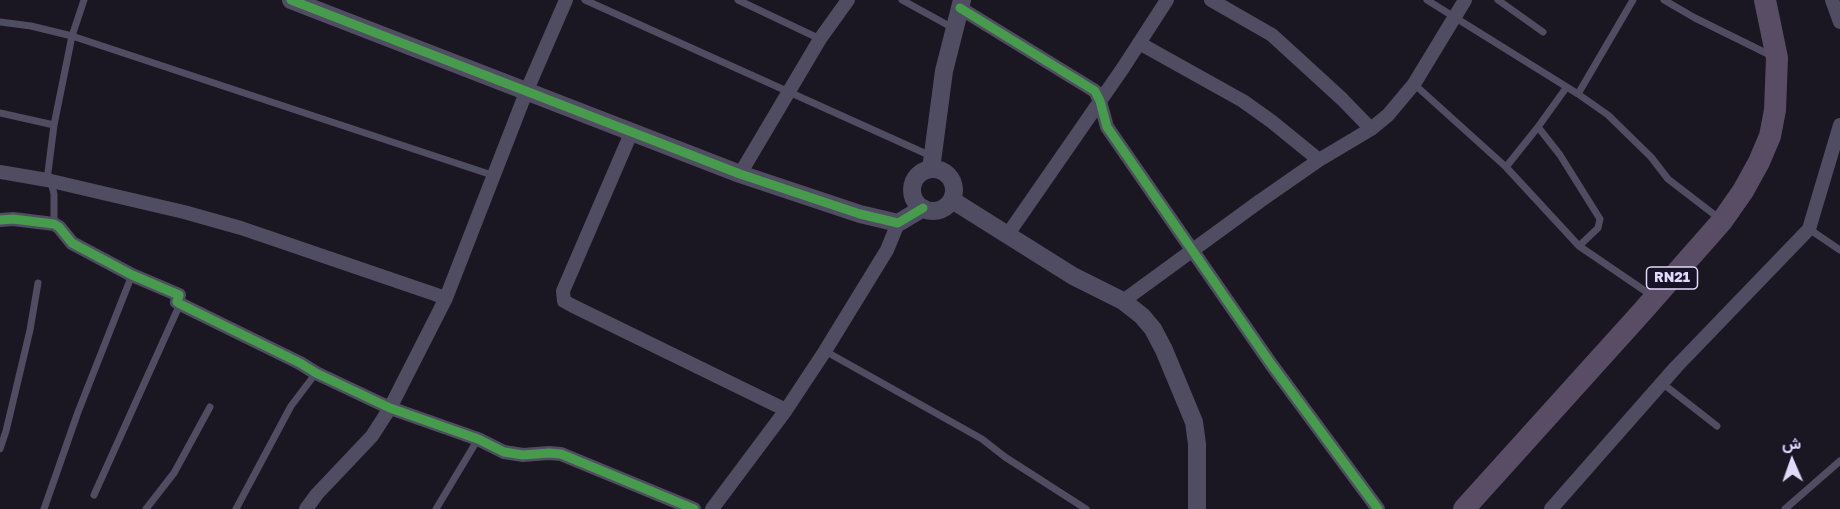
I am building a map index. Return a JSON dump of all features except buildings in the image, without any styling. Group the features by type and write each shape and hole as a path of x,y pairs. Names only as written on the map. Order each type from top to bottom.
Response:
{"main road":[{"name":"RN21","path":"1464,509 1722,221 1743,191 1770,136 1775,110 1777,58 1765,0"}],"street":[{"path":"291,0 740,174 860,214 898,223"},
{"path":"306,509 317,494 372,436 390,408 446,298 527,90 566,0"},
{"path":"740,174 820,39 848,0"},
{"path":"1008,234 1167,0"},
{"path":"1211,0 1272,35 1371,129"},
{"path":"1123,301 1319,160 1371,129 1388,115 1414,84 1465,0"},
{"path":"1832,0 1840,22"},
{"path":"932,163 951,178 955,193 948,205 936,211 923,208 914,199 913,186 919,174 932,163 942,82 961,4 1095,91 1107,126 1271,364 1378,509"},
{"path":"1139,43 1243,100 1319,160"},
{"path":"1551,509 1662,382 1809,229 1840,125"},
{"path":"632,132 563,291 564,301 786,410"},
{"path":"0,172 47,180 184,212 241,228 446,298"},
{"path":"952,200 1073,276 1123,301 1143,316 1164,350 1194,422 1197,444 1197,509"},
{"path":"712,509 786,410 825,351 887,250 898,223 923,208"},
{"path":"0,220 13,219 54,224 72,243 132,275 180,295 177,302 180,304 390,408 478,439 515,455 561,454 694,509"}],"lane":[{"path":"54,224 54,194 47,180 54,125 72,36 84,0"},
{"path":"585,0 932,163"},
{"path":"738,0 820,39"},
{"path":"902,0 955,29"},
{"path":"1427,0 1608,115 1651,157 1668,179 1722,221"},
{"path":"1498,0 1543,32"},
{"path":"1578,94 1633,0"},
{"path":"1664,0 1695,18 1777,58"},
{"path":"0,22 31,26 72,36 495,176"},
{"path":"1414,84 1506,167 1579,246 1655,297"},
{"path":"1506,167 1566,88"},
{"path":"0,113 54,125"},
{"path":"1538,127 1560,155 1600,219 1598,228 1579,246"},
{"path":"1809,229 1840,250"},
{"path":"44,509 78,412 132,275"},
{"path":"0,449 28,341 38,283"},
{"path":"94,495 180,304"},
{"path":"825,351 982,439 1005,457 1086,509"},
{"path":"236,509 291,406 316,373"},
{"path":"1662,382 1717,426"},
{"path":"146,509 174,473 210,407"},
{"path":"436,509 478,439"},
{"path":"1785,509 1840,461"}],"cycle path":[{"path":"291,0 740,174 860,214 898,223 923,208"},
{"path":"960,8 1095,91 1107,127 1271,364 1378,509"},
{"path":"0,220 13,219 54,224 72,243 132,275 179,295 177,302 180,304 390,408 478,439 504,452 523,455 561,454 694,509"}]}
